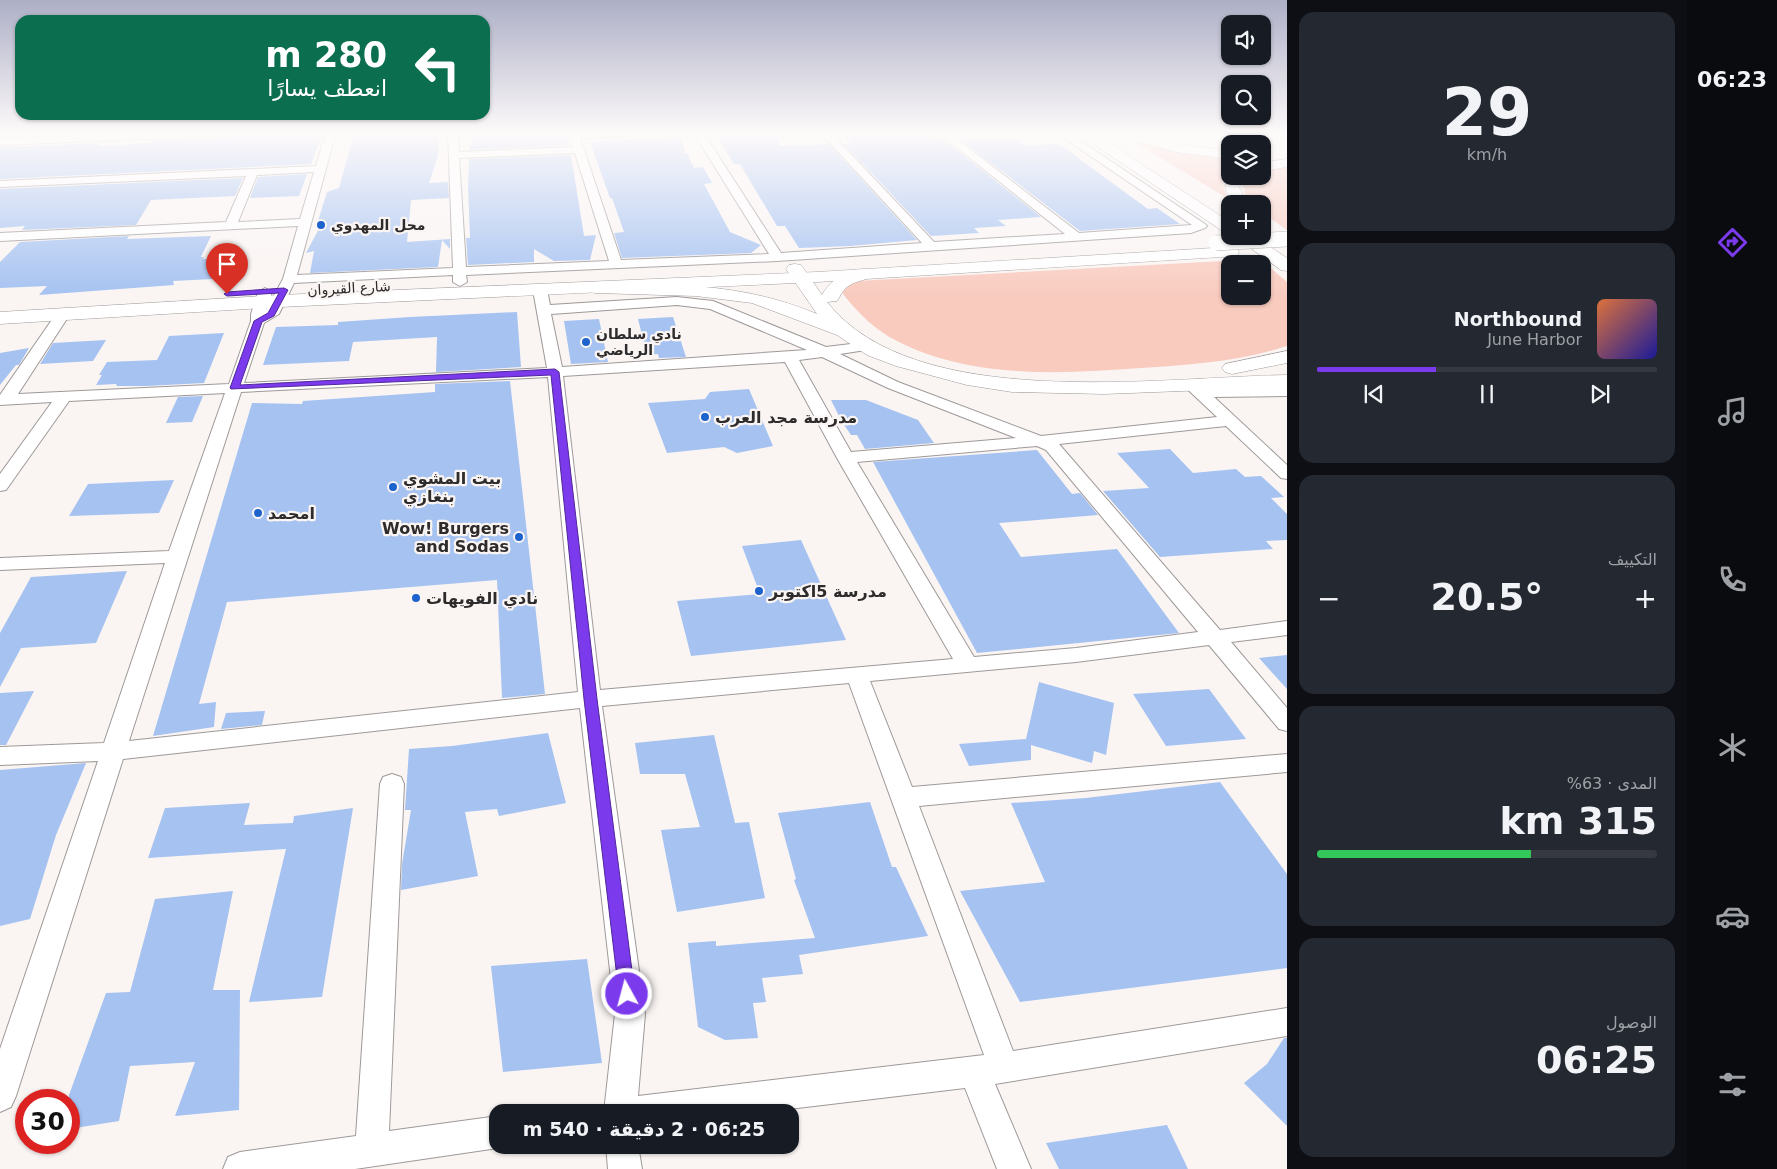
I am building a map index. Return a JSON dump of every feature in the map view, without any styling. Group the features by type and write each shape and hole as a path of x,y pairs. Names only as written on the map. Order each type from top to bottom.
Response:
{"main road":[{"path":"1166,187 1221,223"},
{"path":"1191,187 1221,205"},
{"path":"0,318 273,298 540,290 607,276 864,274 1224,248 1287,240"},
{"path":"1271,242 1285,259"},
{"path":"1259,245 1285,259"},
{"path":"806,273 894,263 1224,248 1285,259"},
{"path":"806,273 862,327 896,348 926,360 952,367 1001,375 1041,378 1124,377 1241,367 1287,357"},
{"path":"806,273 824,308 846,334"},
{"path":"830,297 837,284 846,279 864,274"},
{"path":"607,276 752,298 784,307 846,334 866,346 903,362 956,378 1011,386 1096,390 1194,389 1287,381"},
{"name":"شارع القيروان","path":"0,308 273,298 459,277 607,276"}],"street":[{"path":"232,225 247,187"},
{"path":"0,1096 234,388 304,222 316,187"},
{"path":"455,187 459,277"},
{"path":"586,187 607,276 777,257 1191,229 1201,226 1142,187"},
{"path":"732,187 777,257"},
{"path":"876,187 931,246"},
{"path":"1012,187 1076,237"},
{"path":"0,237 304,222"},
{"path":"882,250 894,263"},
{"path":"540,290 555,372 590,699 630,1014 621,1104"},
{"path":"544,310 694,302 713,305 824,352 893,385 1052,446 1287,723"},
{"path":"3,400 63,314"},
{"path":"3,400 555,372 790,357 866,346"},
{"path":"790,357 846,458 968,665"},
{"path":"1194,389 1287,391"},
{"path":"1194,389 1287,474"},
{"path":"0,486 64,397"},
{"path":"846,458 1039,441 1228,421"},
{"path":"0,564 177,557"},
{"path":"0,756 115,751 590,699 1076,655 1287,628"},
{"path":"857,675 903,798 989,1070 1014,1169"},
{"path":"903,798 1287,763"},
{"path":"372,1151 392,784"},
{"path":"702,1104 989,1070 1287,1022"},
{"path":"254,1168 489,1133"},
{"path":"623,1154 625,1169"}],"shaded area":[{"path":"1208,187 1223,187 1226,195 1222,195"},
{"path":"1243,187 1287,187 1287,230 1271,219 1271,195 1246,195"},
{"path":"1221,261 1221,305 1271,305 1271,268 1287,282 1287,346 1233,359 1159,367 1080,372 1017,371 986,368 955,362 925,353 897,341 875,327 861,315 843,294 843,290 856,281"}],"building":[{"path":"54,187 239,187 235,196 151,200 136,225 22,230 25,226 0,228 0,189"},
{"path":"254,187 302,187 299,196 250,198"},
{"path":"448,187 449,198 411,200 407,242 450,239 450,249 442,240 438,267 310,273 314,251 306,253 321,225 318,221 327,192 339,188"},
{"path":"468,187 576,187 584,236 596,235 590,260 554,261 534,249 534,262 468,265 466,238 470,238"},
{"path":"606,187 705,187 730,232 761,245 751,253 622,258 614,233 624,232 612,198 610,198"},
{"path":"753,187 868,187 917,240 799,248 785,226 777,226"},
{"path":"884,187 1003,187 1041,217 998,220 1006,226 974,228 979,233 931,236"},
{"path":"1022,187 1117,187 1148,209 1157,208 1180,224 1080,231"},
{"path":"129,236 127,239 211,236 201,257 204,257 203,259 241,258 233,278 173,281 174,285 39,295 47,286 0,288 0,262 20,242"},
{"path":"517,312 521,367 436,372 437,337 353,342 349,361 263,365 276,327 338,325 338,322"},
{"path":"673,317 686,357 659,358 658,354 647,355 638,319"},
{"name":"نادي سلطان الرياضي","path":"599,319 608,362 571,364 564,321"},
{"path":"224,333 204,383 147,386 96,385 102,375 99,375 107,362 157,360 169,336"},
{"path":"106,340 93,361 40,364 53,343"},
{"path":"29,348 19,365 16,365 0,385 0,353"},
{"path":"510,381 545,694 502,698 497,580 227,602 199,704 216,702 214,727 153,736 252,403 302,404 303,401 435,392 435,384"},
{"path":"749,389 773,446 737,453 724,447 667,453 648,403 705,399 710,392"},
{"path":"203,396 192,422 166,423 178,397"},
{"path":"831,400 866,400 918,420 934,443 865,449 857,435 851,435"},
{"path":"1170,449 1193,473 1236,469 1245,477 1261,476 1284,497 1271,498 1287,514 1287,540 1266,541 1273,549 1160,557 1103,491 1149,488 1117,453"},
{"path":"1037,450 1072,494 1080,493 1098,515 999,523 1021,557 1117,549 1179,633 977,653 873,462"},
{"path":"174,480 159,513 69,516 88,484"},
{"path":"801,540 846,640 691,656 677,601 760,594 742,546"},
{"path":"127,571 96,643 21,648 0,687 0,633 31,577"},
{"path":"1287,655 1287,689 1259,658"},
{"path":"1039,682 1114,703 1106,755 1094,751 1092,763 1031,745 1031,760 969,766 959,744 1026,739"},
{"path":"1209,689 1246,739 1166,746 1133,694"},
{"path":"34,691 6,745 0,745 0,693"},
{"path":"265,711 262,725 221,729 226,713"},
{"path":"548,733 566,803 499,816 497,809 465,812 478,876 401,890 402,864 411,810 405,810 409,749 452,746"},
{"path":"714,735 735,823 749,822 765,898 677,912 661,830 700,827 685,774 640,774 635,743"},
{"path":"86,763 56,835 30,919 0,926 0,770"},
{"path":"1220,782 1287,874 1287,968 1020,1002 960,891 1045,882 1011,803 1086,798"},
{"path":"870,802 892,867 896,867 928,936 799,955 803,974 762,978 766,1002 753,1003 758,1038 725,1040 698,1027 688,943 716,941 716,946 815,938 794,880 796,879 778,813"},
{"path":"250,803 244,825 293,823 294,816 353,808 322,997 249,1002 286,849 148,858 165,808"},
{"path":"233,891 213,990 240,990 239,1110 175,1116 195,1062 130,1066 119,1121 80,1127 80,1089 71,1089 106,993 130,992 155,899"},
{"path":"587,959 602,1063 503,1072 491,966"},
{"path":"1284,1038 1287,1038 1287,1126 1244,1083 1267,1064"},
{"path":"1167,1125 1188,1169 1059,1169 1046,1143"}],"place":[{"name":"محل المهدوي","path":"321,225"},
{"name":"نادي سلطان الرياضي","path":"586,342"},
{"name":"مدرسة مجد العرب","path":"705,417"},
{"name":"بيت المشوي بنغازي","path":"393,487"},
{"name":"امحمد","path":"258,513"},
{"name":"Wow! Burgers and Sodas","path":"519,537"},
{"name":"مدرسة 5اكتوبر","path":"759,591"},
{"name":"نادي الفويهات","path":"416,598"}],"route":[{"path":"227,294 284,290 280,301 271,314 258,321 234,388 555,372 590,699 627,994"}]}
